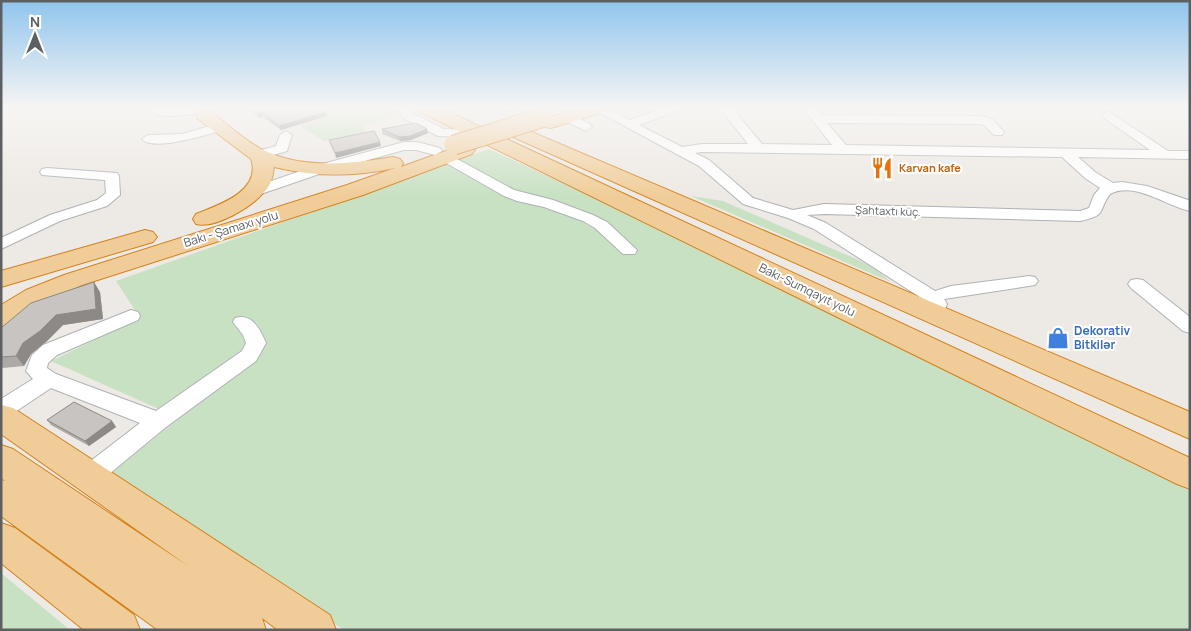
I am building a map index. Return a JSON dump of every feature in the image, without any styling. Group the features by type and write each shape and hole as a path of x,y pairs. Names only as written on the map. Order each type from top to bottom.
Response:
{"highway":[{"path":"233,136 259,155 294,166 320,169 351,170 407,153"},
{"name":"Bakı-Sumqayıt yolu","path":"447,136 456,148 1190,474"},
{"path":"456,148 493,136"},
{"path":"530,136 934,305 1190,426"},
{"name":"Bakı - Şamaxı yolu","path":"1,279 204,219 407,153 456,148"},
{"name":"Bakı - Şamaxı yolu","path":"1,318 35,296 73,280 355,190 456,148"},
{"path":"1,291 59,269 378,173 407,153"},
{"path":"204,219 232,207 253,192 264,174 264,164 259,155"},
{"path":"1,417 315,630"},
{"path":"1,459 245,630"},
{"path":"1,495 195,630"},
{"path":"1,540 119,630"}],"street":[{"path":"148,139 188,136"},
{"path":"259,155 282,148 286,136"},
{"path":"445,136 456,148 509,192 522,198 548,203 588,218 601,225 629,250"},
{"name":"Şahtaxtı küç.","path":"657,136 679,151 704,163 748,202 793,215 804,211 824,209 1080,216 1091,215 1096,212 1102,194 1111,188"},
{"path":"749,136 758,148"},
{"path":"832,136 842,149"},
{"path":"1139,136 1164,154"},
{"path":"388,139 407,153"},
{"path":"679,151 702,148 758,148 1064,152 1187,156"},
{"path":"1064,152 1090,175 1111,188 1142,189 1159,193 1190,208"},
{"path":"253,192 320,169"},
{"path":"1,244 55,218 102,203 113,195 112,176 47,172"},
{"path":"793,215 820,226 934,305 950,292 1029,281"},
{"path":"1137,284 1190,327"},
{"path":"131,316 50,350 40,360 36,371 49,380 158,421"},
{"path":"88,477 158,421 248,356 256,343 252,333 242,322"},
{"path":"1,410 49,380"}],"green space":[{"path":"317,136 351,136 324,141"},
{"path":"489,149 733,262 1190,491 1190,630 344,630 109,475 179,418 51,361 140,318 116,281"},
{"path":"691,196 723,201 872,266 891,282"},
{"path":"1,573 70,630 1,630"}],"building":[{"path":"347,136 377,136 380,142 335,153 329,140"},
{"path":"94,282 96,309 56,315 40,331 23,343 16,356 1,357 1,328 31,303"},
{"path":"74,402 112,421 85,441 47,420"}],"place":[{"name":"Karvan kafe","path":"882,168"},
{"name":"Dekorativ Bitkilər","path":"1058,338"}]}
